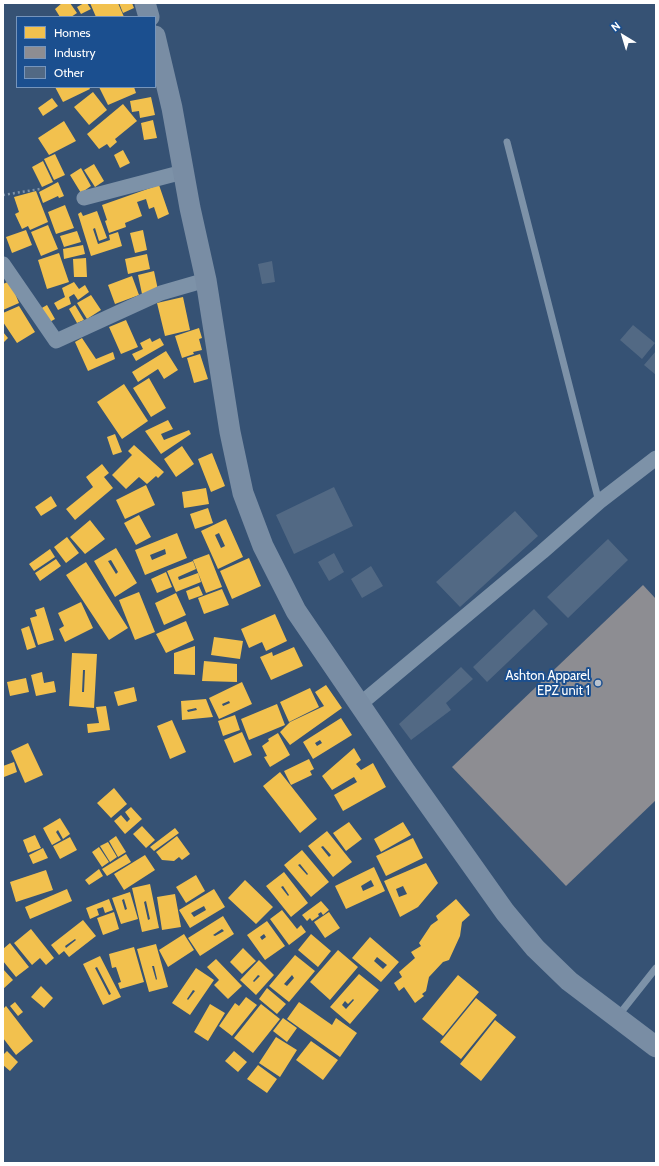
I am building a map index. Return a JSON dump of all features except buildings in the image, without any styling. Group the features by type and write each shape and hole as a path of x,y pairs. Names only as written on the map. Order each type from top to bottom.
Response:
{"main road":[{"path":"144,3 149,16"},
{"path":"156,40 172,108 183,172 206,280 230,432 243,494 263,546 296,611 359,705 504,912 535,948 569,981 656,1047"}],"street":[{"path":"84,198 183,172"},
{"path":"3,264 56,341 161,293 206,280"},
{"path":"359,705 542,552 599,502 656,458"}],"lane":[{"path":"507,142 599,502"},
{"path":"617,1018 656,968"}],"path":[{"path":"3,195 40,189"}],"place":[{"name":"Ashton Apparel EPZ unit 1","path":"598,683"}]}
